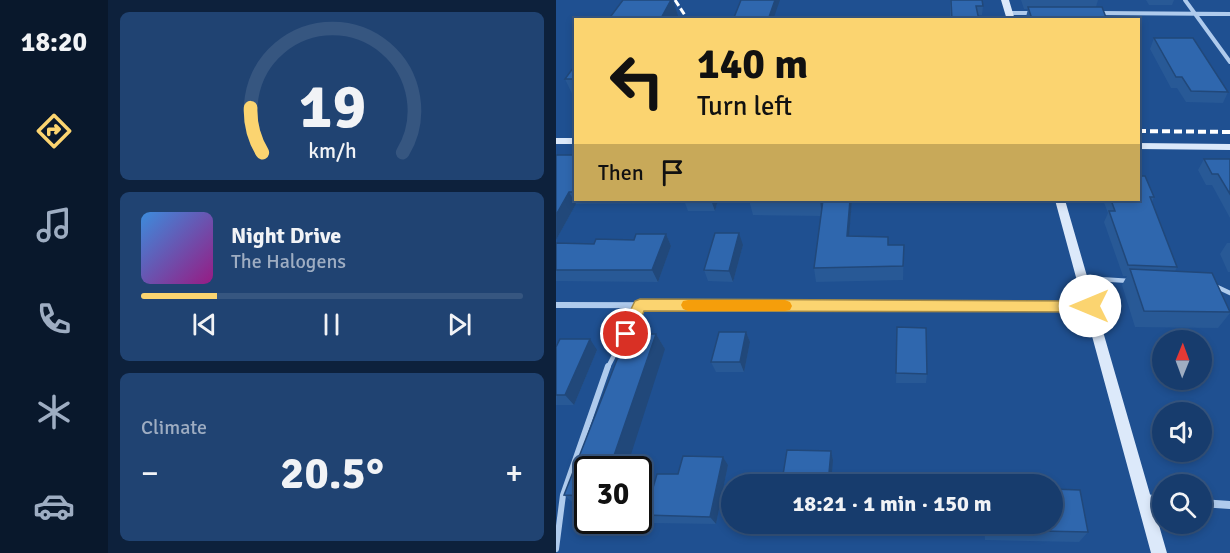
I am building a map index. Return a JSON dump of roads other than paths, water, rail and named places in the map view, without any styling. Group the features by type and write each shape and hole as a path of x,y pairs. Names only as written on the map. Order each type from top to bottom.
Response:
{"street":[{"path":"1006,0 1010,16 1034,13"},
{"path":"1184,0 1230,62"},
{"path":"1091,13 1230,14"},
{"path":"556,141 574,141"},
{"path":"1140,146 1230,147"},
{"path":"1060,201 1159,553"},
{"path":"556,305 1090,306"},
{"path":"1144,498 1152,499"},
{"path":"1212,504 1230,505"}],"lane":[{"path":"1082,278 1135,281"},
{"path":"1208,285 1216,285 1230,293"},
{"path":"556,549 562,495 610,362 640,305"}],"railway":[{"path":"675,0 687,18"},
{"path":"1140,131 1230,132"}]}
